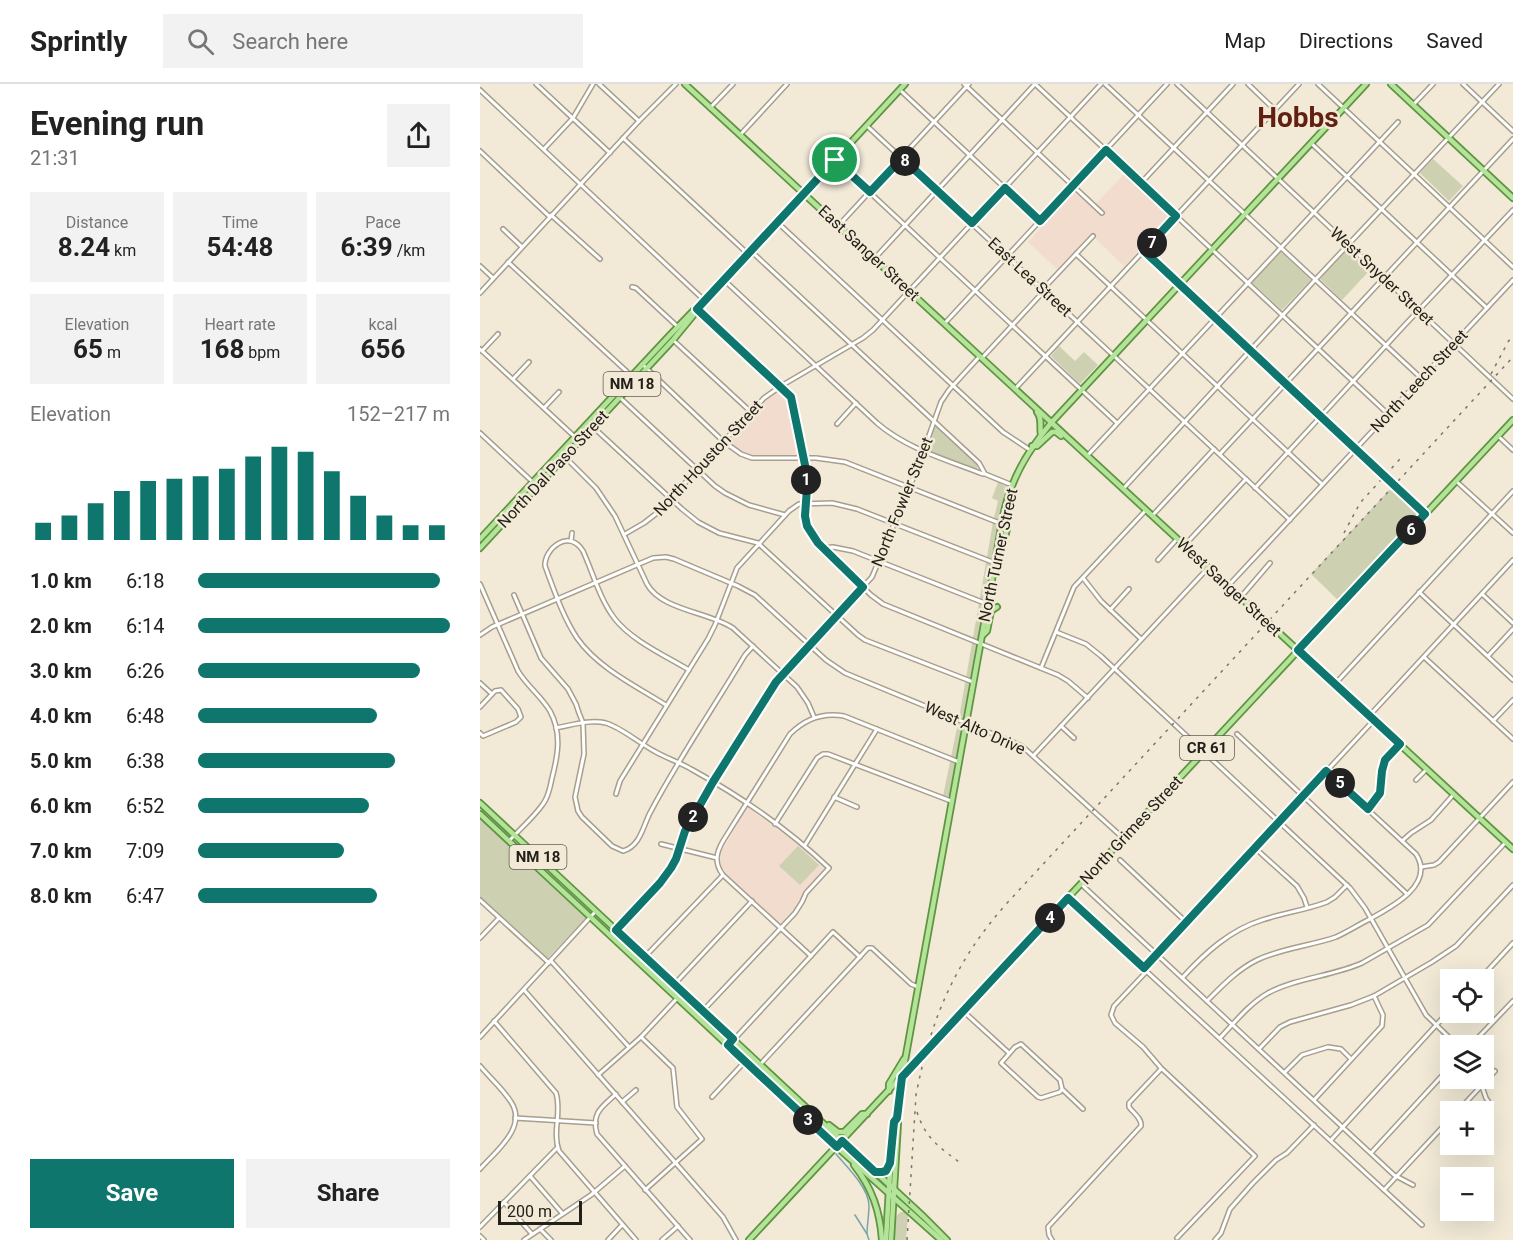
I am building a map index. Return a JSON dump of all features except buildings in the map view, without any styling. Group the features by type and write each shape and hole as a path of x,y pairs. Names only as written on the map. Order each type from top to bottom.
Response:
{"main road":[{"name":"East Sanger Street","path":"685,84 1051,423"},
{"name":"North Dal Paso Street","path":"480,548 535,484 617,396 647,369 673,340 694,310 905,84"},
{"name":"North Turner Street","path":"891,1240 897,1118 902,1077 997,550 1012,485 1031,448 1051,423 1366,84"},
{"path":"1391,84 1513,198"},
{"name":"North Dal Paso Street","path":"617,396 642,364 679,329"},
{"path":"1017,391 1039,416 1041,435"},
{"name":"North Grimes Street","path":"749,1240 1513,420"},
{"name":"West Sanger Street","path":"1051,423 1513,849"},
{"name":"North Dal Paso Street","path":"562,455 575,437 591,424"},
{"path":"1031,448 1037,446 1052,432 1070,440"},
{"name":"North Dal Paso Street","path":"480,538 535,484"},
{"path":"997,550 1003,546 1007,529"},
{"path":"982,636 987,631 991,611 998,607"},
{"name":"NM 18","path":"480,803 894,1189"},
{"name":"NM 18","path":"480,814 888,1193"},
{"path":"899,1098 888,1092 889,1084 906,1053 911,1058 919,1059"},
{"path":"794,1106 799,1101"},
{"path":"819,1119 841,1132 846,1131 862,1114 867,1114"},
{"name":"North Turner Street","path":"884,1240 894,1122 897,1118"},
{"path":"848,1156 872,1192 884,1240"},
{"path":"875,1172 886,1171 890,1163"},
{"path":"894,1189 947,1240"},
{"path":"888,1193 941,1240"},
{"path":"892,1217 895,1212 905,1211 915,1217"}],"street":[{"path":"536,84 610,153"},
{"path":"544,150 573,118 593,84"},
{"path":"599,84 639,121"},
{"path":"480,293 676,84"},
{"path":"710,108 733,84"},
{"path":"740,135 787,84"},
{"path":"875,258 1035,84 1388,414"},
{"path":"1103,84 1421,378"},
{"name":"North Houston Street","path":"625,534 644,524 657,513 764,398 868,334 1103,84"},
{"path":"945,323 1167,84"},
{"name":"West Snyder Street","path":"1177,84 1513,399"},
{"path":"1141,183 1233,84"},
{"path":"1248,84 1275,110"},
{"path":"1017,391 1078,321 1299,84"},
{"path":"1318,84 1513,267"},
{"path":"1413,105 1433,84"},
{"path":"1463,84 1513,131"},
{"path":"1123,489 1348,244 1499,84"},
{"path":"839,225 967,85 1102,213"},
{"path":"480,90 705,300"},
{"path":"900,90 1040,221"},
{"path":"1088,456 1398,122"},
{"name":"East Lea Street","path":"867,126 1290,520"},
{"path":"623,138 934,422 979,464 985,474"},
{"path":"1220,454 1513,139"},
{"path":"1311,143 1487,308"},
{"path":"480,151 600,259"},
{"path":"835,160 1118,423"},
{"path":"1255,488 1513,210"},
{"path":"777,222 1003,432 1031,448"},
{"path":"503,229 522,247"},
{"name":"North Fowler Street","path":"610,936 667,875 676,859 688,825 767,695 783,674 872,577 941,402 953,386 1093,236"},
{"path":"1144,251 1425,514"},
{"path":"1076,254 1323,485"},
{"path":"508,262 636,380"},
{"path":"480,266 493,278"},
{"path":"724,280 892,434 909,445 1012,485"},
{"name":"North Leech Street","path":"1228,586 1513,280"},
{"path":"632,287 636,288 679,329"},
{"path":"697,309 792,400 807,485 805,516 807,526 824,548 863,587 888,607 1041,668 1068,681 1088,698"},
{"path":"498,334 481,350 575,437"},
{"path":"669,336 751,412"},
{"path":"513,379 529,362"},
{"path":"642,364 737,452 752,458 829,459 845,462 1002,524"},
{"path":"544,408 559,392"},
{"path":"617,396 715,486 749,505 784,515"},
{"path":"837,424 856,403"},
{"path":"591,424 693,518 711,530 729,537 758,543 865,640 973,682"},
{"path":"480,433 535,484"},
{"path":"1498,436 1513,450"},
{"path":"1152,516 1214,449"},
{"path":"562,455 596,488 615,516 649,588 656,596 733,628 803,695 814,717"},
{"path":"1184,546 1246,479"},
{"path":"1456,481 1513,533"},
{"path":"1335,684 1513,491"},
{"path":"616,794 620,782 642,744 708,639 736,568 796,505 832,503 848,506 995,563"},
{"path":"1041,668 1073,589 1146,510"},
{"path":"571,541 572,533"},
{"path":"1158,560 1177,539"},
{"path":"666,705 611,671 593,656 574,633 544,563 555,546 561,542 571,541 578,544 610,612 620,625 633,636 689,670"},
{"path":"824,548 853,550 987,604"},
{"name":"West Alto Drive","path":"480,635 498,625 653,558 674,558 747,590 762,600 834,667 845,674 1016,742 1034,755 1123,838"},
{"path":"1177,1238 1255,1156 1161,1068 1143,1047 1115,1023 1111,1011 1143,976 1145,969 1157,954 1326,771 1424,656 1513,560"},
{"path":"1240,598 1270,563"},
{"path":"1034,755 1208,568"},
{"path":"1083,578 1095,595 1142,639"},
{"path":"480,584 518,671 551,713 558,743 558,755 549,794 541,807 509,841"},
{"path":"1110,610 1130,589"},
{"path":"1419,592 1513,680"},
{"path":"1482,594 1513,623"},
{"path":"514,595 541,658 572,696 583,723 584,754 576,806 582,818 612,846 623,851 630,849 636,843 650,812 679,763 745,655 753,646"},
{"path":"1488,656 1513,628"},
{"path":"1056,632 1086,644 1115,669 1347,885 1359,899 1426,1015 1446,1035"},
{"path":"1424,656 1513,740"},
{"path":"480,683 492,694"},
{"path":"480,707 495,691 501,690 518,709 521,717 516,722 483,736 480,733"},
{"path":"1493,721 1513,699"},
{"path":"811,956 723,874 718,866 717,858 719,848 790,734 802,723 814,717 826,714 844,716 959,762"},
{"path":"556,728 583,723 608,724 713,782 746,803 805,845 829,868 810,888 800,906 697,1017"},
{"path":"1061,726 1074,738"},
{"path":"805,845 877,729"},
{"path":"1237,734 1407,894"},
{"path":"1368,809 1380,793 1385,760 1400,744"},
{"path":"775,824 817,758 823,754 832,755 951,801"},
{"path":"1416,780 1427,769"},
{"path":"1207,1001 1232,976 1257,960 1339,935 1397,903 1418,880 1421,867 1416,854 1326,771"},
{"path":"1421,867 1439,862 1513,782"},
{"path":"1402,841 1427,823 1454,794"},
{"path":"834,797 857,807"},
{"path":"1220,1038 1257,1001 1271,992 1352,968 1431,923 1506,842"},
{"path":"661,844 717,858"},
{"path":"1255,848 1297,886 1307,907"},
{"path":"1120,860 1186,922"},
{"path":"639,963 723,874"},
{"path":"1081,884 1394,1175 1413,1185"},
{"path":"1182,978 1205,954 1235,932 1260,920 1323,904 1347,885"},
{"path":"1259,1049 1275,1032 1290,1022 1374,996 1452,949 1513,885"},
{"path":"1068,898 1422,1225"},
{"path":"480,900 550,962 629,1047"},
{"path":"669,990 752,901"},
{"path":"480,1036 596,911"},
{"path":"480,938 499,918"},
{"path":"728,1045 833,932 860,957"},
{"path":"1489,969 1513,944"},
{"path":"755,1070 868,948 872,948 911,984 918,987"},
{"path":"524,990 723,1217 736,1240"},
{"path":"598,1075 641,1037 682,992"},
{"path":"1314,1100 1382,1026 1383,1016 1374,996"},
{"path":"1480,1035 1513,1000"},
{"path":"963,1011 1009,1053"},
{"path":"494,1021 556,1092 558,1104 556,1141 557,1148 564,1159 636,1240"},
{"path":"1330,1140 1440,1022"},
{"path":"641,1037 673,1068 677,1107 702,1139 645,1190"},
{"path":"1062,1089 1060,1092 1041,1098 1001,1063 1015,1047 1021,1044 1060,1080 1062,1089 1083,1109"},
{"path":"1284,1072 1302,1055 1328,1047 1341,1049 1351,1059"},
{"path":"712,1097 751,1055"},
{"path":"480,1066 511,1101 515,1111 514,1125 509,1137 480,1168"},
{"path":"1052,1240 1048,1227 1142,1126 1129,1107 1129,1103 1161,1068"},
{"path":"1371,1153 1440,1078"},
{"path":"1467,1101 1478,1089"},
{"path":"622,1102 636,1090"},
{"path":"616,1095 596,1115 597,1134 690,1240"},
{"path":"515,1118 596,1122"},
{"path":"1215,1240 1223,1230 1228,1213 1253,1183 1314,1125"},
{"path":"1384,1190 1440,1130"},
{"path":"480,1227 557,1148"},
{"path":"524,1240 594,1193 625,1166"},
{"path":"530,1176 563,1214"},
{"path":"504,1202 532,1234"},
{"path":"608,1240 622,1225"},
{"path":"662,1240 678,1226"},
{"path":"540,1229 551,1240"},
{"path":"480,1236 484,1240"}],"shaded area":[{"path":"1124,174 1170,218 1124,266 1091,234 1057,269 1028,242 1074,192 1092,208"},
{"path":"779,390 791,403 799,456 749,456 737,450 727,441 768,397"},
{"path":"748,808 802,847 824,869 806,890 797,907 781,924 731,879 720,862 722,851"}],"green space":[{"path":"1433,159 1463,186 1449,201 1420,173"},
{"path":"1347,249 1371,269 1342,300 1320,279"},
{"path":"1280,251 1310,279 1282,310 1251,281"},
{"path":"1059,346 1075,361 1084,352 1098,365 1080,384 1051,356"},
{"path":"936,426 977,464 977,469 926,449 933,427"},
{"path":"998,482 1007,487 998,525 949,796 943,796 998,501 992,498"},
{"path":"1393,486 1421,513 1420,516 1340,602 1311,574"},
{"path":"480,817 587,917 548,958 480,897"},
{"path":"798,846 819,865 800,885 779,866"},
{"path":"901,1212 908,1215 906,1240 894,1240 895,1220"}],"waterway":[{"path":"836,1154 856,1178 868,1198 867,1234"},
{"path":"855,1215 869,1240"}],"railway":[{"path":"1491,374 1513,335"},
{"path":"907,1240 916,1095 922,1067 929,1041 948,992 973,946 1008,902 1513,357"},
{"path":"1344,533 1360,503 1400,459"},
{"path":"917,1112 930,1137 963,1165"}],"district":[{"name":"Hobbs","path":"1298,117"}],"route":[{"path":"1106,150 1176,216 1144,251 1425,514 1298,650 1400,744 1383,764 1379,795 1368,809 1326,771 1144,968 1068,898 902,1077 890,1163 886,1171 882,1172 875,1172 842,1141 837,1147 728,1045 733,1039 616,930 667,875 676,859 685,831 776,682 863,587 818,543 807,526 805,465 791,397 697,309 835,160 870,192 902,158 972,223 1005,188 1040,221 1106,150"}]}
